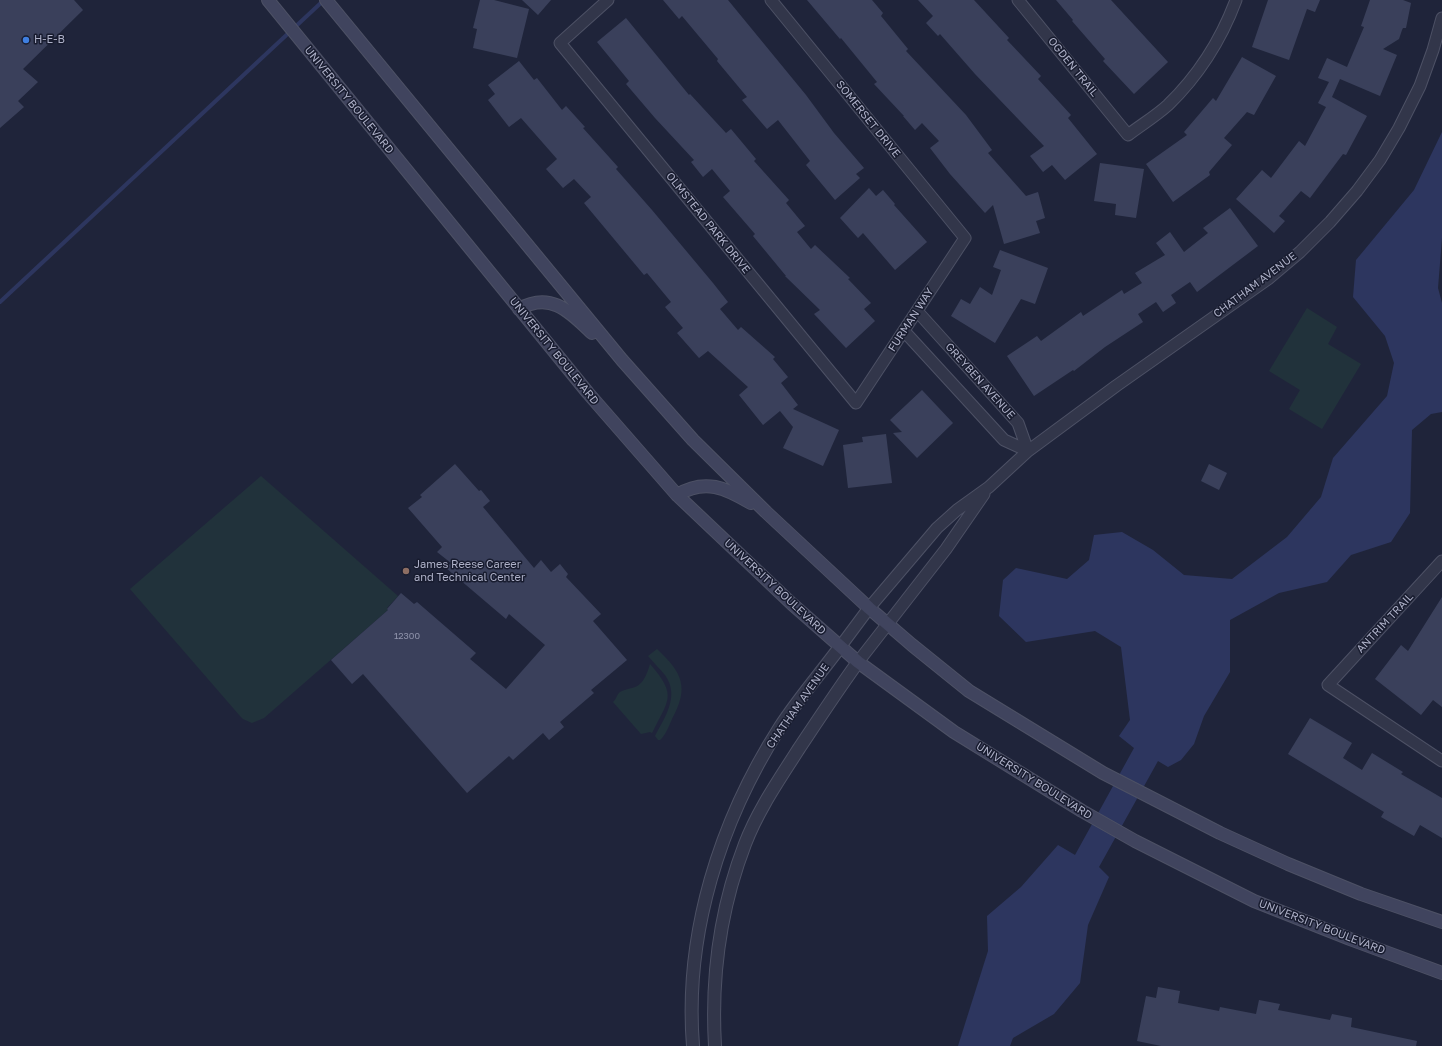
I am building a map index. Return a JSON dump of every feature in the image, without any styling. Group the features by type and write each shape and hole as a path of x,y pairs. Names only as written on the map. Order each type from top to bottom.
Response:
{"main road":[{"name":"UNIVERSITY BOULEVARD","path":"268,0 588,393 677,495 792,604 858,662 954,732 1082,811 1135,841 1254,901 1350,939 1442,972"},
{"path":"326,0 622,360 693,440 766,512 869,608 969,691 1103,773 1220,833 1288,864 1361,894 1442,922"},
{"path":"519,308 529,303 548,302 564,308 622,360"},
{"path":"677,495 688,488 696,486 713,486 731,492 766,512"}],"street":[{"name":"OLMSTEAD PARK DRIVE","path":"608,0 560,43 856,403"},
{"name":"SOMERSET DRIVE","path":"771,0 965,238"},
{"name":"OGDEN TRAIL","path":"1018,0 1128,135 1167,106 1188,83 1211,53 1228,21 1236,0"},
{"name":"CHATHAM AVENUE","path":"693,1046 694,972 698,937 709,886 730,823 751,777 792,710 869,608 937,528 957,510 989,487 1028,451 1121,382 1268,279 1300,252 1330,222 1357,191 1380,160 1399,128 1420,86 1433,50 1442,18"},
{"name":"FURMAN WAY","path":"856,403 965,238"},
{"name":"GREYBEN AVENUE","path":"917,311 1018,423 1028,451"},
{"name":"GREYBEN AVENUE","path":"904,331 1004,440 1028,451"},
{"name":"CHATHAM AVENUE","path":"715,1046 713,1017 714,987 719,939 734,876 745,845 760,812 784,771 834,695 946,549 989,487"},
{"name":"ANTRIM TRAIL","path":"1442,561 1328,685 1442,761"},
{"path":"698,937 719,939"}],"shaded area":[{"path":"1307,308 1337,327 1328,344 1361,364 1322,429 1289,409 1300,390 1269,371"},
{"path":"261,476 398,596 387,608 388,610 264,718 252,723 240,716 130,589"},
{"path":"657,649 673,666 678,674 681,681 682,690 677,708 667,731 660,740 658,740 655,736 667,714 671,699 671,691 665,675 648,656"},
{"path":"650,664 664,684 668,698 652,733 641,734 613,702 620,692 636,687 642,682"}],"water":[{"path":"1442,132 1442,238 1438,288 1442,303 1442,412 1431,414 1412,430 1410,513 1391,542 1351,555 1327,582 1279,593 1230,620 1230,672 1204,716 1194,744 1181,760 1168,767 1158,761 1099,867 1109,877 1088,925 1080,983 1054,1014 1013,1038 1010,1046 958,1046 988,951 987,916 1021,887 1058,845 1075,855 1134,748 1119,736 1130,720 1121,647 1095,631 1026,642 999,616 1003,580 1016,568 1067,579 1089,560 1094,535 1122,532 1153,550 1184,575 1232,579 1287,537 1321,497 1333,458 1387,396 1394,363 1385,336 1353,297 1356,260 1414,190"}],"building":[{"name":"H-E-B","path":"0,0 74,0 83,10 23,69 38,82 18,101 24,107 0,128"},
{"path":"480,0 494,0 529,9 517,58 473,48 477,29 473,28"},
{"path":"522,0 551,0 538,15"},
{"path":"663,0 728,0 806,95 834,133 864,168 856,174 860,178 835,200 806,165 810,161 778,120 767,129 742,100 747,97 717,61 718,59 682,16 679,19"},
{"path":"807,0 872,0 883,13 881,16 908,49 906,51 966,115 992,150 988,153 1026,196 1038,192 1045,218 1036,221 1040,233 1004,244 993,205 985,213 950,174 930,148 939,141 922,123 915,130 874,84 877,82"},
{"path":"918,0 974,0 1009,38 1007,40 1041,76 1038,79 1071,115 1068,118 1097,154 1065,180 1052,165 1043,172 1030,156 1044,146 975,74 940,34 938,36 926,23 933,16"},
{"path":"1056,0 1111,0 1168,62 1134,94 1103,61 1105,59"},
{"path":"1268,0 1320,0 1315,12 1307,9 1289,60 1252,47"},
{"path":"1370,0 1403,0 1411,3 1406,28 1403,28 1399,39 1383,49 1397,55 1380,96 1340,79 1332,97 1367,116 1346,155 1343,154 1310,198 1301,191 1279,216 1285,221 1274,233 1236,199 1262,170 1271,178 1299,141 1305,146 1326,107 1318,103 1329,82 1318,78 1327,58 1347,67 1364,27 1361,26"},
{"path":"626,18 689,95 690,94 726,133 731,129 756,159 754,161 789,200 786,203 805,226 797,232 811,249 815,245 850,278 848,279 871,303 864,309 875,321 846,348 814,314 820,310 785,276 753,236 755,234 723,197 730,191 712,169 703,177 691,162 694,160 626,84 629,81 597,42"},
{"path":"1242,57 1276,76 1254,115 1247,112 1224,138 1232,145 1209,172 1210,175 1173,202 1146,164 1187,135 1184,132 1213,98 1216,101"},
{"path":"519,61 534,80 537,78 562,110 566,106 585,127 583,128 618,167 616,169 713,283 728,302 720,309 738,330 741,327 775,357 773,359 788,377 781,383 798,405 793,409 839,430 823,466 783,448 793,427 780,411 763,425 739,395 748,387 708,351 699,358 677,333 683,328 665,307 671,302 647,273 644,275 584,203 591,197 574,179 563,188 546,169 557,159 521,118 509,127 488,100 495,94 488,85"},
{"path":"1100,163 1144,169 1136,218 1115,215 1116,204 1094,201"},
{"path":"869,188 876,196 883,190 895,204 894,205 927,242 895,270 863,233 858,238 840,218"},
{"path":"1230,208 1258,246 1197,292 1190,282 1171,295 1176,303 1163,312 1156,302 1138,314 1143,322 1105,347 1074,371 1073,370 1034,396 1007,356 1037,336 1041,341 1081,312 1083,316 1122,290 1124,294 1142,283 1135,273 1165,255 1156,243 1170,232 1184,252 1208,233 1203,228"},
{"path":"1000,250 1048,268 1035,304 1021,299 995,343 951,316 961,299 970,304 980,287 992,295 1001,270 993,267"},
{"path":"922,390 953,423 917,458 893,433 902,432 890,420"},
{"path":"886,434 892,483 848,488 843,445 863,442 862,437"},
{"path":"455,464 490,501 483,507 534,568 541,560 551,572 560,564 568,574 566,577 601,614 593,621 627,660 591,690 594,693 560,722 564,727 549,740 543,733 513,760 509,756 467,793 363,674 352,684 331,660 388,610 387,609 401,593 414,604 417,602 476,653 470,659 506,689 545,645 509,614 506,619 446,568 451,563 437,552 442,547 408,508 422,497 420,495"},
{"path":"1209,464 1227,473 1219,490 1201,481"},
{"path":"1442,597 1442,707 1433,700 1421,715 1375,679 1401,645 1408,651"},
{"path":"1310,718 1352,743 1343,758 1362,770 1372,753 1403,772 1401,774 1442,798 1442,838 1420,825 1414,836 1381,817 1384,812 1288,754"},
{"path":"1158,987 1180,991 1178,1003 1219,1011 1220,1007 1256,1014 1259,1000 1280,1004 1278,1010 1330,1020 1332,1014 1352,1018 1351,1027 1417,1041 1416,1046 1161,1046 1137,1041 1146,996 1156,998"}],"waterway":[{"path":"0,302 324,0"}],"place":[{"name":"H-E-B","path":"26,40"},
{"name":"James Reese Career and Technical Center","path":"406,571"}]}
